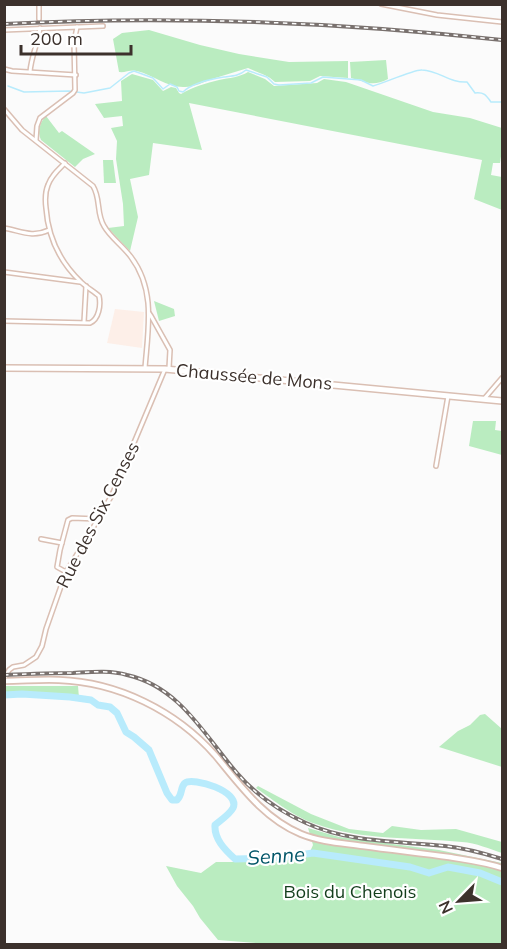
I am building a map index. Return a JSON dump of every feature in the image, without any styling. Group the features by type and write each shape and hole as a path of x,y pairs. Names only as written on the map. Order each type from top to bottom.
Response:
{"main road":[{"name":"Chaussée de Mons","path":"4,368 167,369 502,401"}],"street":[{"path":"39,4 39,19"},
{"path":"381,4 437,15 502,22"},
{"path":"4,30 103,26"},
{"path":"36,140 40,118 74,91 76,75 74,42 77,27"},
{"path":"30,72 40,28"},
{"path":"4,69 76,75"},
{"path":"4,109 18,125 87,180 98,197 101,220 105,228 131,257 140,272 149,298 145,368"},
{"path":"4,321 92,322 95,320 100,300 98,294 81,282 62,258 48,230 46,190 51,178 65,163"},
{"path":"4,228 32,234 48,230"},
{"path":"4,272 81,282"},
{"path":"84,322 86,286"},
{"path":"148,313 152,316 170,350 167,369"},
{"name":"Rue des Six Censes","path":"4,680 13,667 24,665 36,657 42,646 66,572 112,495 167,369"},
{"path":"484,399 502,378"},
{"path":"436,465 448,396"},
{"path":"66,572 57,567 68,520 70,518 98,519"},
{"path":"42,539 62,543"},
{"path":"4,680 76,682 113,690 141,700 175,720 200,740 246,793 273,818 286,827 311,837 476,861 502,868"}],"shaded area":[{"path":"115,309 144,312 142,348 107,343"}],"green space":[{"path":"149,30 239,54 289,62 348,61 348,78 320,76 310,81 275,82 266,75 248,68 195,85 178,87 137,71 119,72 113,39 122,33"},
{"path":"386,60 388,79 374,83 351,78 350,62"},
{"path":"248,72 265,79 274,86 317,83 324,79 346,82 433,112 470,118 502,128 500,163 493,163 491,175 502,177 502,210 474,199 482,160 189,103 202,150 153,143 149,175 130,179 138,217 130,251 108,228 124,226 116,159 117,141 111,128 123,126 122,116 104,118 95,104 122,101 121,81 132,74 153,80 163,91 171,87 176,88 181,94 204,84"},
{"path":"46,116 59,133 62,131 95,154 83,159 75,167 41,140 40,127"},
{"path":"103,160 113,160 116,183 104,183"},
{"path":"154,301 174,309 175,316 159,321"},
{"path":"473,421 496,421 495,430 502,431 502,455 469,446"},
{"path":"5,686 78,686 79,698 5,695"},
{"path":"485,714 502,729 502,767 439,747 480,715"},
{"path":"258,786 311,814 349,829 383,833 392,826 421,830 456,829 502,842 502,853 467,843 388,838 334,829 308,821 293,813 256,788"},
{"name":"Bois du Chenois","path":"308,828 339,837 439,850 502,863 502,944 267,944 218,940 177,886 166,866 201,873 216,862 277,862 308,856 313,845"}],"waterway":[{"path":"8,86 24,92 84,93 110,88 134,71 153,78 163,89 170,84 183,92 202,82 236,75 246,70 267,77 274,84 279,85 311,83 323,77 361,80 373,86 422,70 434,72 455,81 467,82 475,93 485,94 491,102 502,102"},
{"name":"Senne","path":"4,695 70,697 91,700 98,705 110,707 117,713 126,732 149,750 172,800 177,800 183,785 190,782 215,787 230,796 234,802 233,808 215,825 215,830 221,844 235,859 279,858 313,853 410,867 429,873 448,867 480,873 502,882"}],"railway":[{"path":"4,24 192,20 316,25 502,40"},
{"path":"4,675 107,672 121,673 146,681 162,690 190,714 237,773 252,788 268,802 296,818 322,830 357,838 452,847 502,859"}]}
